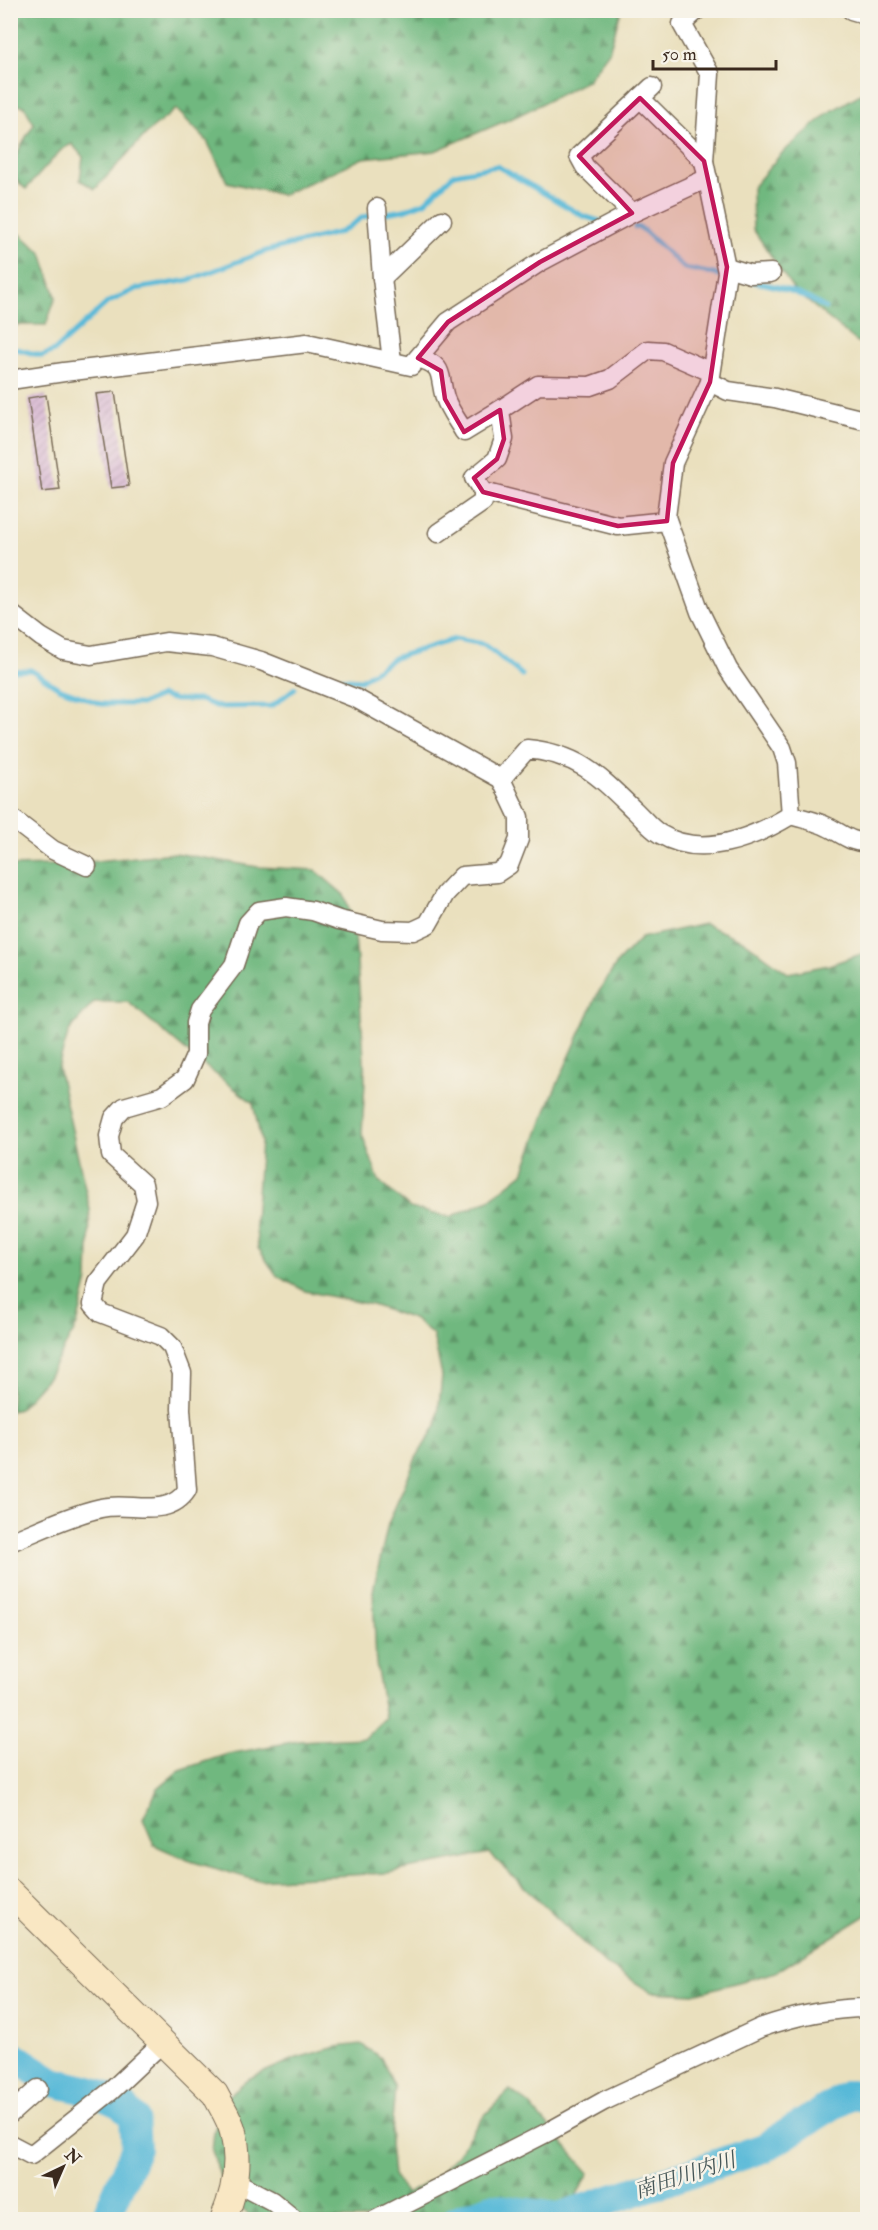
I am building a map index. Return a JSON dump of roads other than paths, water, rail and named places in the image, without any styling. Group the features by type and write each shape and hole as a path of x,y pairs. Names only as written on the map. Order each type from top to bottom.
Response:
{"street":[{"path":"697,10 682,24 710,74 706,169 727,273 710,377 673,463 666,517 700,612 728,669 782,748 787,763 791,816"},
{"path":"851,10 867,15"},
{"path":"632,213 585,167 573,162 646,93 706,169"},
{"path":"10,380 308,343 411,366 448,322 540,262 632,213 706,169"},
{"path":"377,215 392,362"},
{"path":"382,278 442,220"},
{"path":"727,273 771,273"},
{"path":"418,358 432,362 441,371 445,399 464,432 538,385 590,386 610,379 648,350 663,351 710,377 728,391 776,398 867,421"},
{"path":"438,533 483,502 483,492 474,478 497,459 504,438 500,410"},
{"path":"483,492 618,526 668,521"},
{"path":"10,613 41,637 63,650 91,655 166,642 212,647 261,662 357,699 501,779 519,817 519,839 509,865 497,873 462,876 445,894 428,924 413,931 382,930 313,911 286,907 259,911 249,923 234,965 200,1010 196,1023 196,1054 185,1079 162,1096 124,1107 114,1118 109,1136 111,1155 143,1184 146,1201 135,1235 98,1283 93,1304 101,1313 161,1336 172,1347 182,1373 180,1409 187,1490 182,1498 160,1508 103,1507 10,1542"},
{"path":"501,779 527,749 552,752 580,764 605,782 659,833 687,845 721,844 766,830 791,816 826,826 861,843 867,842"},
{"path":"10,818 53,850 87,866"},
{"path":"10,1892 215,2094 233,2132 236,2154 236,2182 223,2220"},
{"path":"375,2220 604,2101 760,2028 779,2021 845,2008 867,2008"},
{"path":"10,2144 31,2155 111,2091 163,2042"},
{"path":"10,2114 38,2089"},
{"path":"236,2182 272,2201 295,2220"}],"waterway":[{"path":"10,347 42,356 54,351 107,303 136,289 189,280 266,251 341,232 363,217 404,210 425,202 454,174 497,166 583,216 602,222"},
{"path":"635,227 641,228 684,268 724,276"},
{"path":"754,282 791,291 825,308"},
{"path":"322,677 361,680 394,658 455,639 484,644 522,675"},
{"path":"10,671 31,670 59,688 101,704 142,704 161,696 175,700 200,700 218,707 272,706 295,688"},
{"name":"南田川内川","path":"10,2054 53,2082 94,2092 121,2104 134,2118 136,2148 105,2220"},
{"name":"南田川内川","path":"457,2220 492,2208 559,2217 764,2148 849,2095 868,2097"}]}
